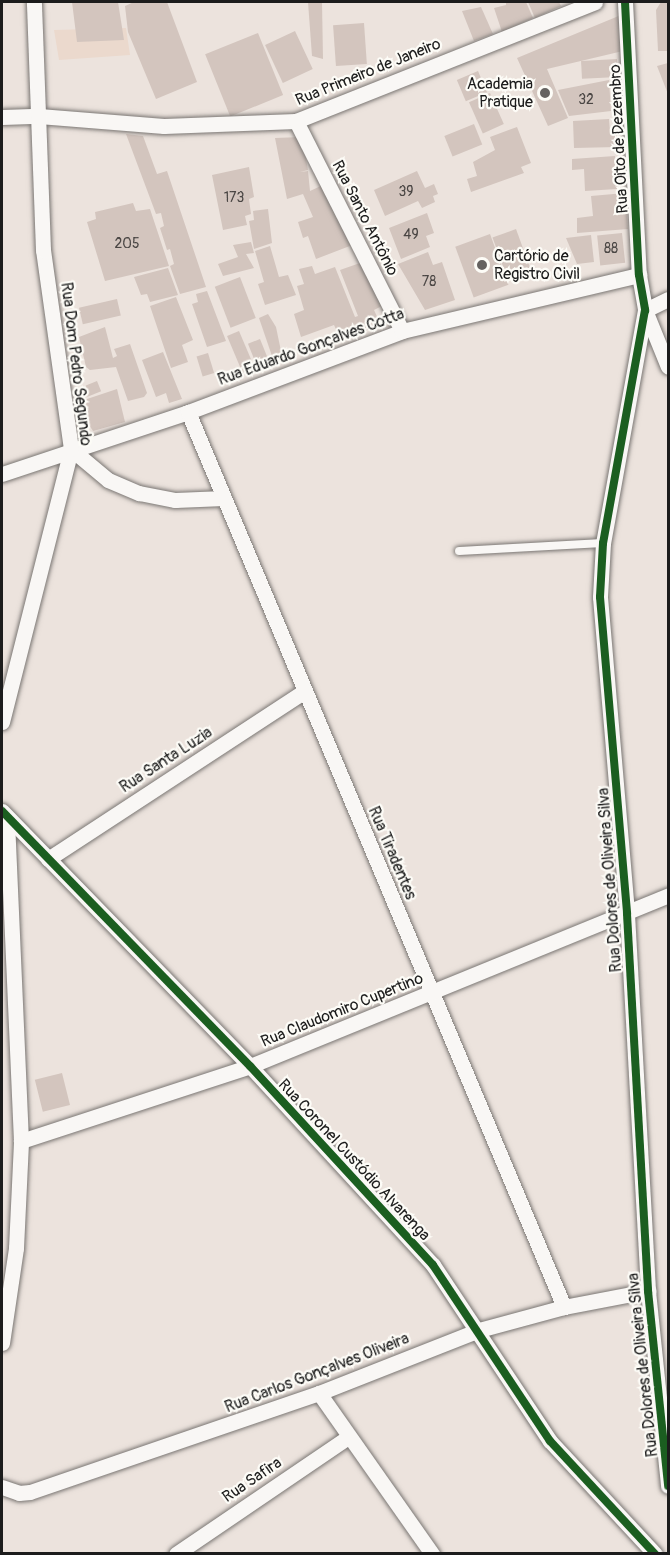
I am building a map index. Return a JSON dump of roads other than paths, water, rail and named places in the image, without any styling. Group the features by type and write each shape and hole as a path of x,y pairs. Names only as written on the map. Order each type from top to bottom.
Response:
{"street":[{"name":"Rua Dom Pedro Segundo","path":"2,722 71,449 43,250 34,2"},
{"name":"Rua Primeiro de Janeiro","path":"2,117 39,116 164,126 296,121 595,2"},
{"name":"Rua Oito de Dezembro","path":"625,2 639,275"},
{"name":"Rua Santo Antônio","path":"296,121 402,331"},
{"name":"Rua Dolores de Oliveira Silva","path":"639,275 645,310 603,543 600,597 627,914 648,1291 669,1486"},
{"name":"Rua Eduardo Gonçalves Cotta","path":"2,474 71,449 188,412 402,331 639,275"},
{"path":"669,299 645,310 669,367"},
{"name":"Rua Tiradentes","path":"188,412 564,1307"},
{"path":"71,449 108,480 139,493 175,500 224,498"},
{"name":"Rua Santa Luzia","path":"48,859 305,691"},
{"path":"2,1343 16,1248 21,1141 4,814"},
{"name":"Rua Coronel Custódio Alvarenga","path":"4,814 250,1066 433,1265 479,1330 550,1441 655,1554"},
{"name":"Rua Claudomiro Cupertino","path":"21,1141 250,1066 432,994 669,895"},
{"name":"Rua Carlos Gonçalves Oliveira","path":"2,1487 19,1493 30,1492 319,1393 479,1330 564,1307 648,1291"},
{"path":"319,1393 432,1554"},
{"name":"Rua Safira","path":"176,1554 348,1437"}],"lane":[{"path":"459,550 603,543"}],"place":[{"name":"Academia Pratique","path":"545,93"},
{"name":"Cartório de Registro Civil","path":"482,265"}]}
